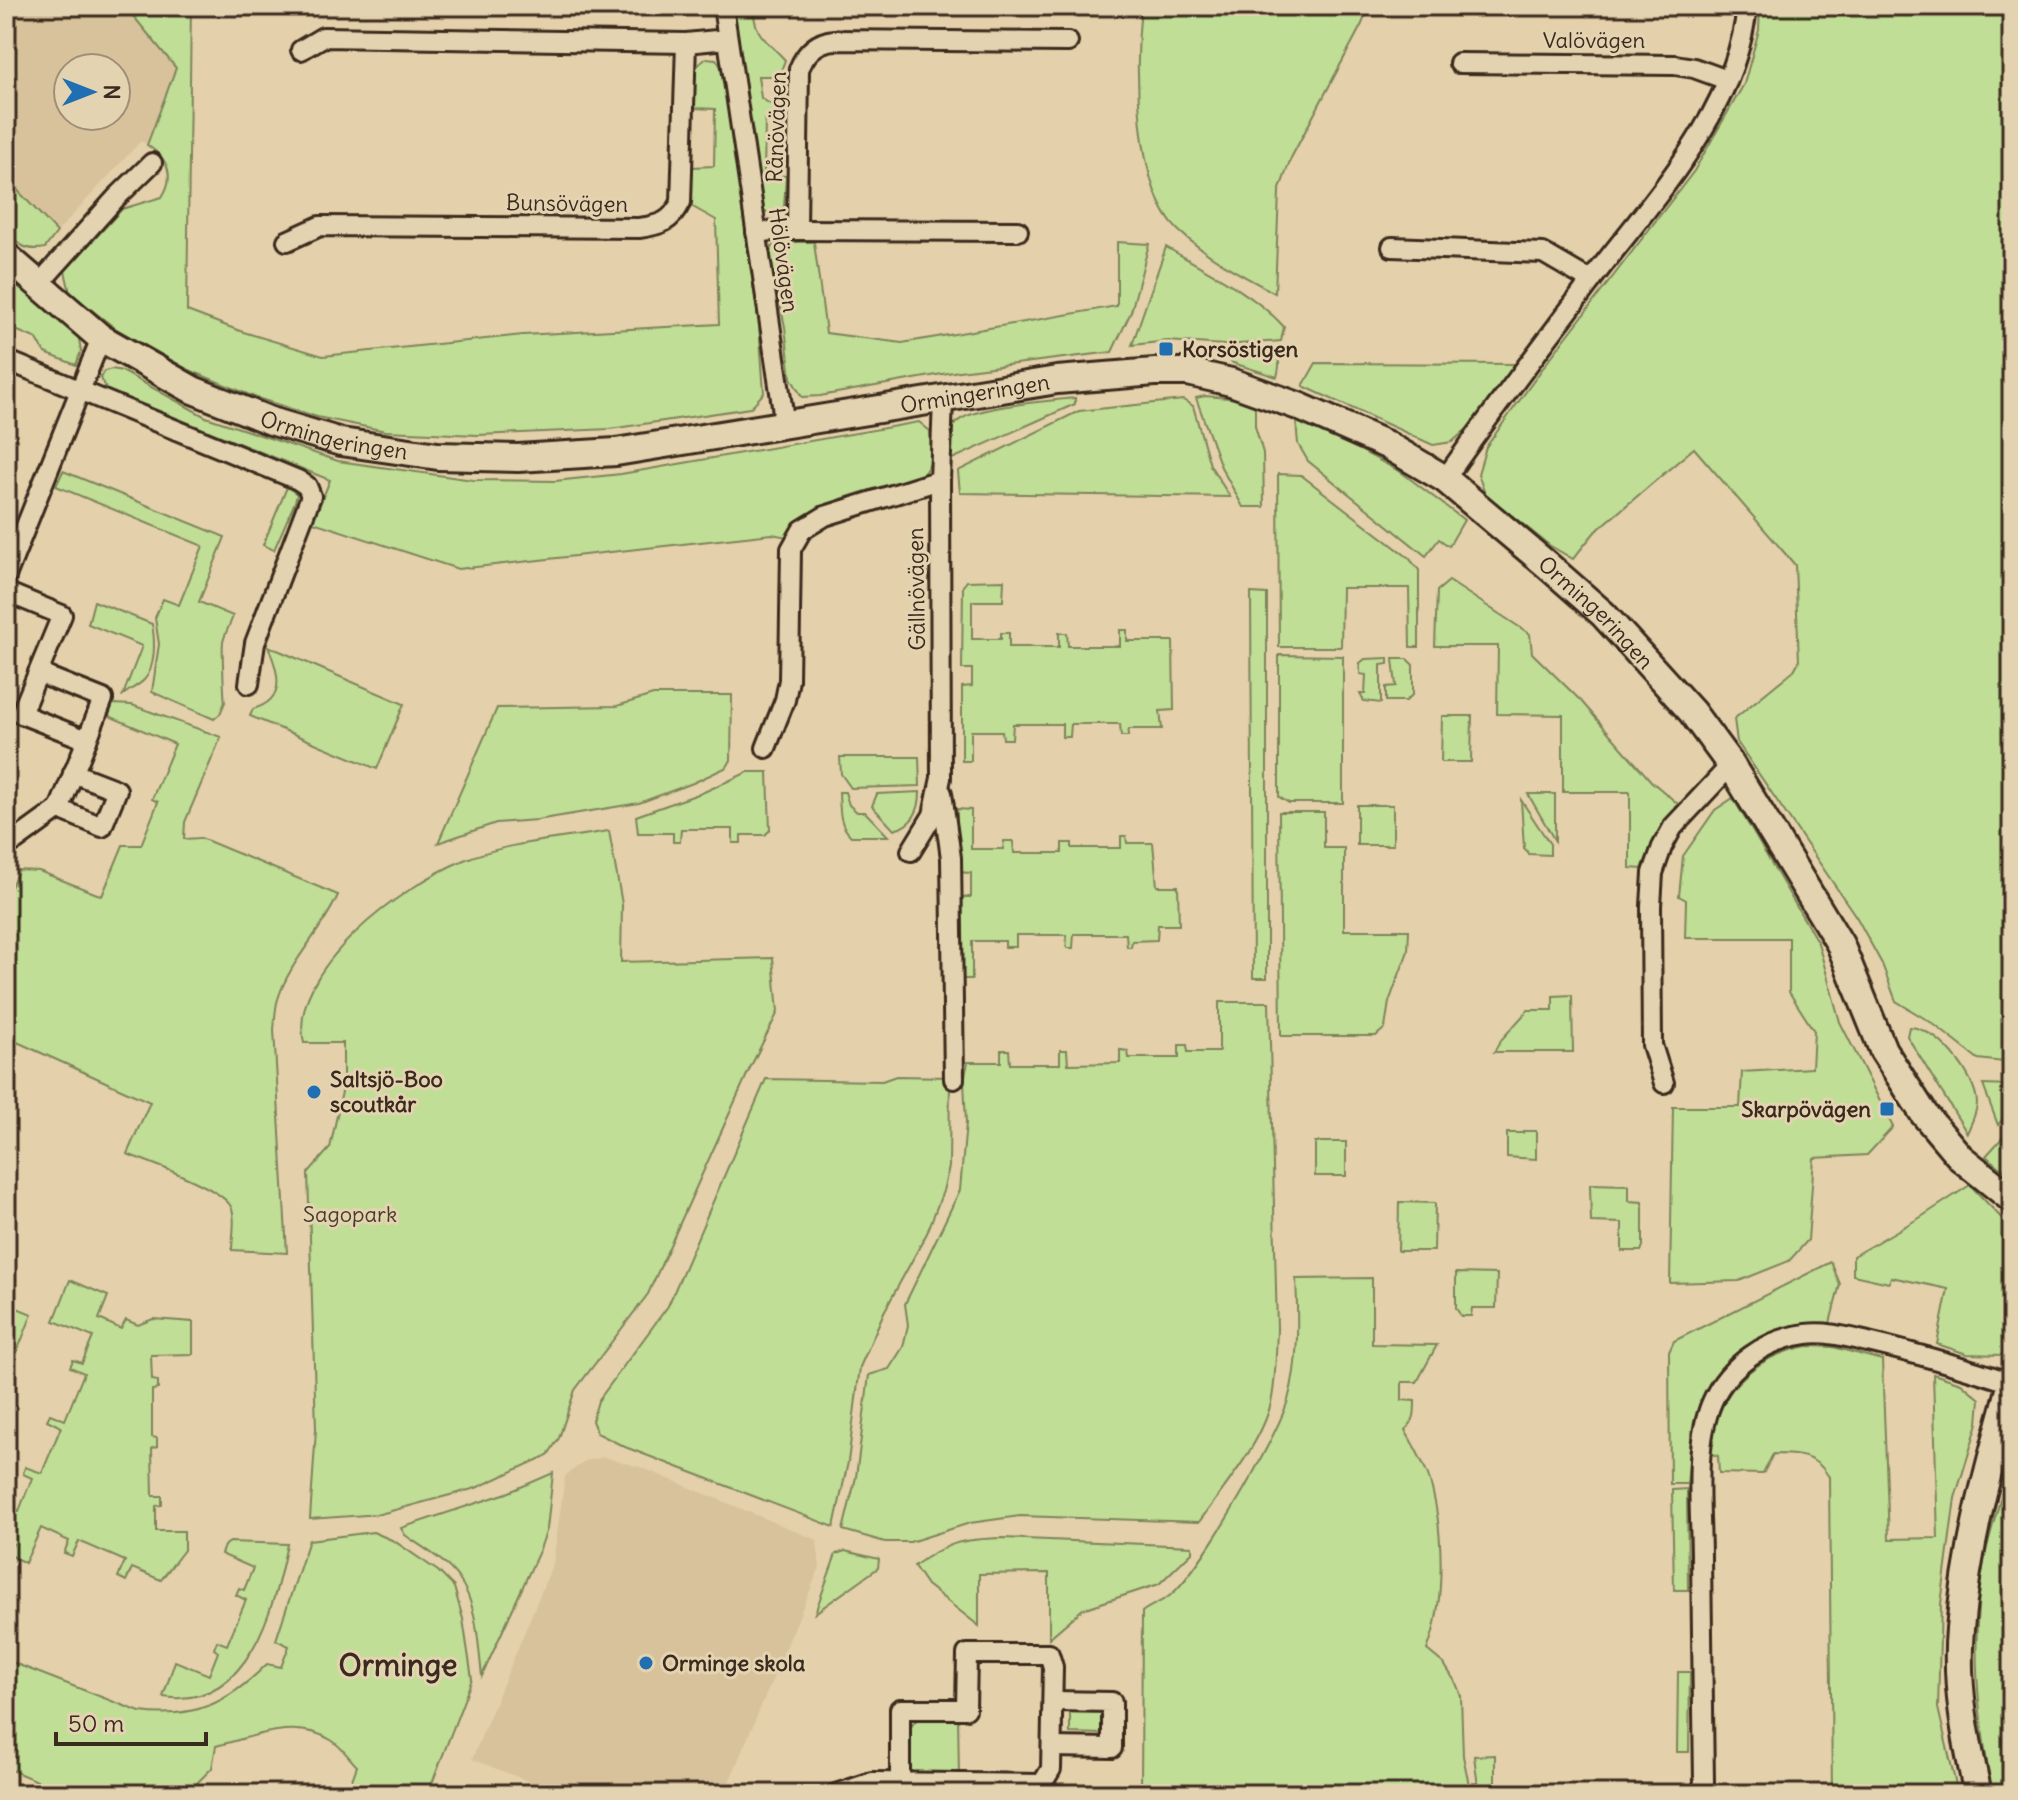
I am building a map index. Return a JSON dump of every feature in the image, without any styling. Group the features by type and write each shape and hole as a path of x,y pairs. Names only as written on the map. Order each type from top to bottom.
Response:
{"street":[{"name":"Hölövägen","path":"723,6 785,426"},
{"path":"1445,479 1488,416 1654,198 1706,123 1727,80 1745,27 1747,6"},
{"path":"301,50 323,37 686,43 727,39"},
{"name":"Rånövägen","path":"797,230 799,69 813,47 822,41 834,40 1068,42"},
{"name":"Bunsövägen","path":"287,241 320,226 639,228 665,221 674,216 681,202 686,43"},
{"name":"Valövägen","path":"1459,63 1675,65 1727,80"},
{"path":"38,285 116,198 152,163"},
{"path":"756,232 1018,231"},
{"path":"1392,247 1543,253 1591,281"},
{"name":"Ormingeringen","path":"6,256 101,338 193,390 271,421 341,442 438,456 568,456 661,446 1057,380 1155,372 1188,372 1215,377 1298,406 1387,445 1445,479 1603,614 1692,712 1731,765 1840,944 1883,1050 1928,1121 1953,1150 2012,1199"},
{"path":"6,576 101,338"},
{"name":"Ormingeringen","path":"6,360 298,480 310,491 311,496 255,643 249,684"},
{"name":"Gällnövägen","path":"941,778 940,480 943,399"},
{"path":"766,748 785,700 789,680 791,549 802,530 825,516 940,480"},
{"path":"6,592 62,615 21,714 87,740"},
{"path":"6,837 15,841 59,809 103,699 38,673"},
{"path":"1664,1083 1652,1045 1653,873 1673,827 1731,765"},
{"path":"59,809 102,827 117,790 73,773"},
{"path":"911,851 933,815 941,778"},
{"path":"941,778 951,858 954,1079"},
{"path":"1700,1794 1704,1783 1700,1503 1703,1433 1712,1401 1740,1363 1767,1345 1806,1334 1831,1333 1941,1360 2012,1383 1974,1524 1959,1632 1960,1685 1978,1794"},
{"path":"836,1794 864,1783 900,1781 990,1789 1042,1784 1051,1769 1053,1667 1049,1654 967,1654 966,1709 900,1709 900,1781"},
{"path":"1052,1747 1112,1748 1112,1702 1053,1701"}],"shaded area":[{"path":"34,6 125,6 176,68 147,145 141,141 57,232 6,178 6,20"},
{"name":"Orminge skola","path":"604,1457 640,1467 817,1540 820,1567 724,1794 560,1794 472,1759 553,1563 565,1476 585,1461"}],"green space":[{"path":"125,6 191,6 187,311 323,356 523,335 719,324 716,220 691,206 692,167 714,166 715,109 694,108 695,68 706,58 716,59 722,68 759,324 764,393 750,408 610,429 478,435 386,431 317,417 257,398 187,369 115,328 70,293 65,271 122,209 162,197 169,174 164,161 147,145 176,68"},
{"path":"731,6 753,6 759,32 785,60 779,76 758,76 761,98 770,104 786,104 786,119 765,120 764,175 786,176 784,207 775,214 763,211 760,202"},
{"path":"1141,6 1369,6 1291,158 1279,192 1275,293 1201,249 1178,230 1164,211 1145,156 1141,124 1138,59"},
{"path":"1760,6 2012,6 2012,1063 1978,1059 1932,1023 1896,1001 1882,964 1857,918 1737,742 1734,719 1794,670 1799,661 1795,565 1694,448 1594,533 1573,559 1549,545 1485,494 1478,474 1486,447 1694,171 1744,84 1759,30"},
{"path":"6,178 57,232 45,248 23,246 6,231"},
{"path":"778,242 814,242 826,333 902,343 1117,306 1117,242 1149,244 1131,312 1112,352 959,371 802,397 791,378 785,327 769,251"},
{"path":"1166,247 1259,304 1284,327 1281,341 1224,345 1168,341 1132,345"},
{"path":"6,273 78,333 81,351 76,365 45,353 37,339 6,326"},
{"path":"1272,350 1279,362 1277,377 1233,363 1228,358 1233,352"},
{"path":"1316,363 1517,364 1468,428 1452,442 1433,445 1303,386"},
{"path":"104,371 122,371 206,417 338,461 473,480 555,481 621,474 919,422 930,431 932,455 921,476 828,504 797,524 787,537 772,534 458,569 313,522 330,480 107,390 100,378"},
{"path":"1075,398 1075,404 950,460 952,431 956,423 965,417 1012,405"},
{"path":"1196,398 1241,399 1255,405 1255,426 1263,453 1264,507 1243,507 1221,467"},
{"path":"1183,400 1193,406 1210,465 1230,497 960,493 958,471 1079,411"},
{"path":"1296,421 1401,472 1464,520 1449,546 1439,539 1426,556 1308,461 1298,444"},
{"path":"63,471 225,537 199,602 233,616 223,642 225,702 214,719 152,692 159,644 155,618 163,599 179,605 203,546 56,486"},
{"path":"1278,474 1301,475 1409,558 1419,570 1419,647 1410,647 1409,588 1342,588 1341,647 1279,647"},
{"path":"287,487 297,494 274,550 263,545"},
{"path":"1004,580 1003,601 972,601 972,639 1001,639 1001,633 1009,633 1009,647 1059,647 1059,633 1067,633 1068,646 1120,646 1120,630 1127,630 1127,641 1173,641 1174,710 1160,711 1162,729 1129,729 1128,736 1121,736 1120,724 1071,724 1070,737 1062,737 1062,724 1013,724 1012,739 1003,739 1002,731 971,731 971,761 962,761 962,687 972,686 972,669 962,669 963,586 967,581"},
{"path":"1449,581 1530,634 1532,653 1581,701 1651,781 1678,804 1651,847 1642,869 1630,868 1630,792 1563,792 1563,715 1497,714 1498,646 1435,646 1437,591"},
{"path":"1251,593 1267,594 1267,978 1253,978"},
{"path":"94,601 152,624 154,646 151,668 144,680 123,695 142,646 88,624"},
{"path":"268,646 404,704 377,769 250,716 253,709 272,699 276,692 277,675"},
{"path":"1279,655 1343,656 1343,803 1289,803 1279,797"},
{"path":"1388,658 1388,664 1381,665 1381,703 1364,701 1360,694 1365,694 1366,675 1360,674 1360,663 1365,659"},
{"path":"1393,659 1407,659 1413,665 1413,694 1406,701 1386,701 1386,687 1396,686"},
{"path":"653,695 732,695 731,760 727,767 639,803 537,820 496,823 438,843 497,708 617,706"},
{"path":"113,704 132,705 221,737 185,822 184,839 201,838 338,895 290,972 276,1010 274,1030 287,1253 232,1250 233,1215 230,1205 223,1198 183,1176 127,1154 150,1102 6,1037 6,899 18,870 39,871 102,896 123,845 141,845 158,802 152,799 175,744 109,716"},
{"path":"1442,716 1472,716 1471,762 1441,762"},
{"path":"840,757 919,757 920,786 851,788 841,774"},
{"path":"748,772 768,772 770,830 765,835 741,835 741,843 733,843 733,829 681,829 680,842 673,842 673,833 638,833 636,816 704,792"},
{"path":"839,792 845,792 849,805 857,812 865,812 888,836 851,836 842,821"},
{"path":"920,792 914,816 906,825 894,830 872,806 877,794"},
{"path":"1528,794 1555,794 1555,841"},
{"path":"1733,798 1818,943 1840,1022 1893,1127 1867,1155 1814,1158 1808,1240 1789,1261 1739,1281 1670,1283 1673,1107 1740,1107 1742,1072 1812,1068 1814,1031 1789,992 1789,938 1685,938 1686,900 1679,896 1683,856 1715,810"},
{"path":"1521,800 1550,844 1550,855 1529,854 1524,848"},
{"path":"1357,805 1393,805 1393,845 1357,845"},
{"path":"957,809 971,810 971,849 1003,849 1004,841 1013,841 1014,853 1062,853 1062,843 1072,843 1072,848 1121,848 1121,836 1126,836 1127,843 1153,843 1157,886 1178,886 1179,925 1158,925 1157,940 1132,941 1131,947 1127,947 1126,934 1074,934 1073,948 1067,948 1066,935 1016,935 1016,947 1005,947 1005,941 972,941 972,979 957,979 956,897 971,897 971,873 957,872"},
{"path":"1279,812 1324,812 1324,848 1344,848 1344,930 1409,930 1408,951 1389,1002 1385,1028 1376,1036 1281,1036"},
{"name":"Sagopark","path":"609,831 622,904 621,962 773,958 778,1012 648,1294 575,1390 559,1438 548,1455 476,1488 380,1514 310,1519 316,1429 308,1173 330,1148 343,1087 343,1043 304,1043 303,1015 313,987 331,959 355,933 382,909 439,872 499,849"},
{"path":"1572,995 1573,1052 1494,1052 1528,1010 1553,1010 1553,996"},
{"path":"1219,1002 1269,1002 1277,1329 1275,1373 1272,1398 1261,1431 1231,1479 1199,1522 1020,1516 970,1523 910,1542 885,1542 843,1530 856,1477 869,1375 889,1369 903,1347 908,1325 905,1304 960,1190 966,1123 964,1081 968,1062 1001,1062 1001,1050 1009,1050 1010,1064 1060,1064 1060,1050 1067,1050 1068,1064 1120,1063 1120,1050 1128,1051 1129,1058 1179,1058 1179,1045 1187,1045 1188,1052 1219,1052"},
{"path":"1909,1027 1920,1029 1943,1044 1970,1079 1977,1103 1967,1133 1907,1036"},
{"path":"896,1076 950,1077 949,1167 927,1233 884,1312 860,1367 848,1462 834,1527 625,1447 597,1433 592,1421 598,1401 668,1306 766,1079 882,1081"},
{"path":"1983,1085 2012,1086 2012,1108 1998,1125"},
{"path":"2012,1127 2012,1173 1986,1156"},
{"path":"1536,1131 1536,1159 1507,1157 1507,1133"},
{"path":"1315,1142 1346,1142 1346,1176 1315,1176"},
{"path":"1590,1184 1629,1185 1629,1201 1643,1202 1641,1251 1622,1251 1622,1223 1591,1222"},
{"path":"1970,1185 2012,1229 2012,1323 2002,1355 1967,1354 1937,1344 1948,1289 1891,1277 1889,1283 1853,1275 1853,1256"},
{"path":"1399,1202 1435,1203 1434,1251 1398,1251"},
{"path":"1831,1262 1840,1284 1830,1323 1811,1323 1773,1333 1739,1352 1725,1366 1699,1408 1687,1484 1670,1484 1669,1352 1674,1341"},
{"path":"1456,1273 1497,1274 1496,1308 1472,1308 1471,1316 1461,1316 1456,1308"},
{"path":"1372,1278 1372,1344 1437,1345 1417,1382 1402,1382 1402,1400 1415,1401 1414,1417 1405,1430 1428,1475 1440,1540 1440,1587 1427,1650 1444,1664 1461,1696 1463,1756 1471,1794 1141,1794 1142,1612 1168,1597 1198,1563 1235,1504 1281,1418 1292,1385 1296,1355 1296,1279"},
{"path":"70,1280 108,1296 99,1319 121,1329 126,1320 138,1325 153,1319 193,1322 193,1354 151,1355 152,1380 158,1381 158,1389 152,1390 152,1437 157,1438 157,1447 152,1448 153,1496 162,1496 162,1505 156,1506 156,1531 184,1531 184,1550 161,1580 132,1568 126,1581 118,1577 125,1561 79,1541 72,1556 64,1553 69,1541 41,1528 25,1563 8,1554 13,1544 6,1540 6,1506 19,1511 32,1478 23,1474 25,1467 42,1473 61,1427 47,1420 50,1414 65,1420 84,1373 70,1367 73,1360 82,1363 93,1337 54,1321"},
{"path":"6,1294 10,1296 7,1304 32,1314 7,1377"},
{"path":"1808,1346 1833,1347 1882,1360 1889,1539 1938,1538 1933,1374 1961,1383 1980,1399 1978,1423 1955,1498 1941,1604 1938,1708 1958,1794 1832,1794 1829,1477 1812,1460 1781,1454 1773,1454 1763,1474 1719,1473 1718,1456 1712,1454 1719,1414 1739,1382 1769,1359"},
{"path":"2012,1461 2012,1794 1993,1794 1979,1705 1977,1615 1985,1556"},
{"path":"553,1473 547,1529 482,1676 476,1626 465,1589 448,1566 405,1535 401,1528 507,1493"},
{"path":"1687,1489 1688,1590 1674,1590 1672,1490"},
{"path":"373,1532 394,1541 438,1571 454,1587 463,1619 472,1679 428,1794 347,1794 357,1766 331,1740 303,1730 274,1731 216,1746 212,1768 186,1794 68,1794 6,1768 6,1660 140,1712 178,1713 210,1705 238,1689 267,1664 281,1667 289,1646 276,1640 309,1540"},
{"path":"1003,1538 1192,1546 1192,1552 1159,1584 1083,1609 1049,1638 1049,1573 979,1574 979,1626 927,1585 914,1566 956,1543"},
{"path":"230,1542 287,1544 265,1624 237,1671 217,1688 192,1697 163,1697 175,1661 209,1675 218,1652 214,1649 217,1641 227,1645 246,1600 236,1595 239,1588 244,1590 253,1568 221,1554"},
{"path":"845,1551 879,1559 878,1568 815,1613 836,1554"},
{"path":"1678,1672 1690,1672 1689,1752 1677,1752"},
{"path":"1070,1710 1106,1710 1105,1734 1070,1733"},
{"path":"958,1714 959,1777 914,1774 907,1767 908,1738 914,1722 929,1716"},
{"path":"1495,1755 1495,1794 1479,1794 1474,1756"}],"place":[{"name":"Korsöstigen","path":"1166,349"},
{"name":"Saltsjö-Boo scoutkår","path":"314,1092"},
{"name":"Skarpövägen","path":"1887,1109"},
{"name":"Orminge skola","path":"646,1663"}],"district":[{"name":"Orminge","path":"398,1665"}]}
